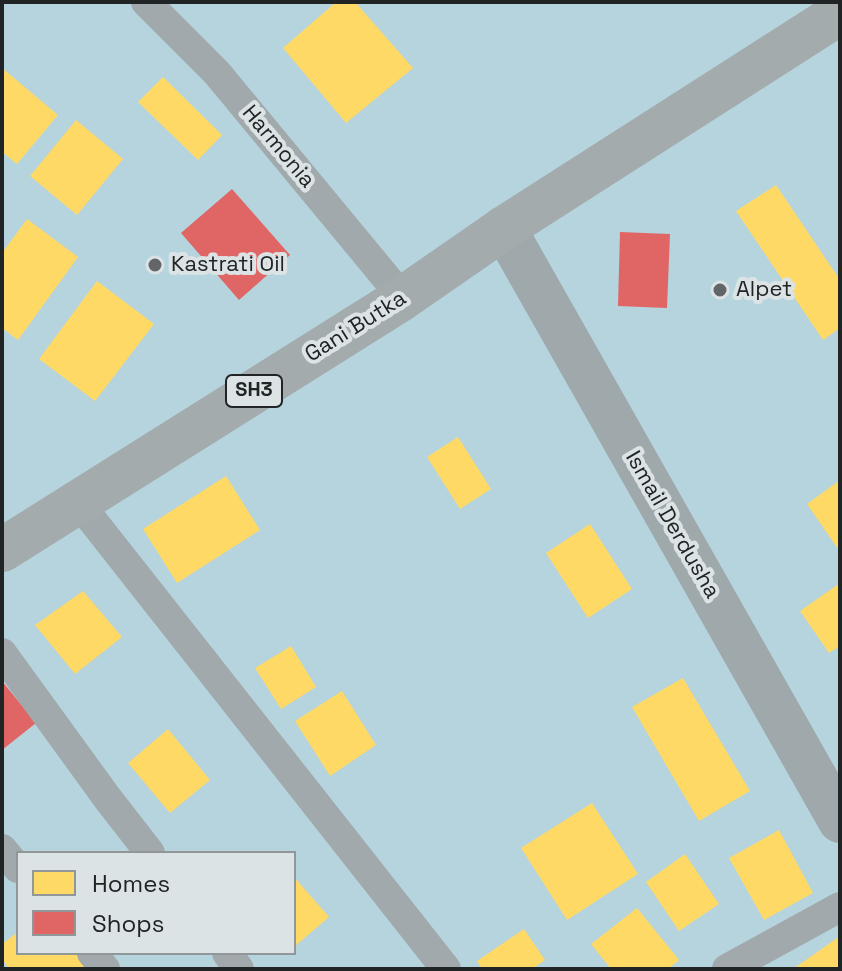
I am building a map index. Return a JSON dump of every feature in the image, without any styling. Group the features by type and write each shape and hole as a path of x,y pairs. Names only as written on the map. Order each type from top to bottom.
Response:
{"main road":[{"name":"SH3","path":"504,228 840,13"},
{"name":"Gani Butka","path":"2,550 403,298 504,228"},
{"name":"Ismail Derdusha","path":"504,228 840,821"}],"street":[{"name":"Harmonia","path":"146,2 217,73 403,298"},
{"path":"78,502 446,969"},
{"path":"2,653 148,851"},
{"path":"2,849 16,866"},
{"path":"727,969 840,907"}],"shaded area":[{"path":"2,2 840,2 840,969 2,969"}],"building: Homes":[{"path":"336,2 355,2 413,68 346,123 283,48"},
{"path":"2,68 58,115 17,164 2,152"},
{"path":"163,77 222,135 198,160 138,102"},
{"path":"76,120 123,159 77,215 30,176"},
{"path":"776,185 840,280 840,328 823,340 736,211"},
{"path":"27,219 78,257 18,340 2,328 2,253"},
{"path":"97,281 154,324 95,401 39,359"},
{"path":"458,437 491,489 460,509 427,457"},
{"path":"226,476 260,530 177,583 143,529"},
{"path":"840,480 840,552 807,504"},
{"path":"590,524 632,589 588,618 546,553"},
{"path":"840,583 840,646 829,653 800,611"},
{"path":"83,591 122,637 75,674 35,625"},
{"path":"291,646 316,687 281,709 255,668"},
{"path":"683,678 750,791 699,821 632,707"},
{"path":"342,691 376,745 330,776 295,721"},
{"path":"168,729 210,780 170,813 128,763"},
{"path":"592,803 638,874 567,920 521,848"},
{"path":"779,830 813,893 764,920 729,858"},
{"path":"685,854 719,904 679,931 646,882"},
{"path":"296,879 329,917 296,945"},
{"path":"637,908 679,960 668,969 611,969 591,944"},
{"path":"524,929 545,960 532,969 482,969 477,961"},
{"path":"16,934 16,955 82,955 93,969 9,969 2,959 2,944"},
{"path":"840,936 840,969 793,969"}],"building: Shops":[{"path":"232,189 290,255 239,300 181,233"},
{"path":"620,232 670,234 667,308 618,306"},
{"path":"2,681 36,723 2,750"}],"place":[{"name":"Kastrati Oil","path":"155,265"},
{"name":"Alpet","path":"720,290"}]}
